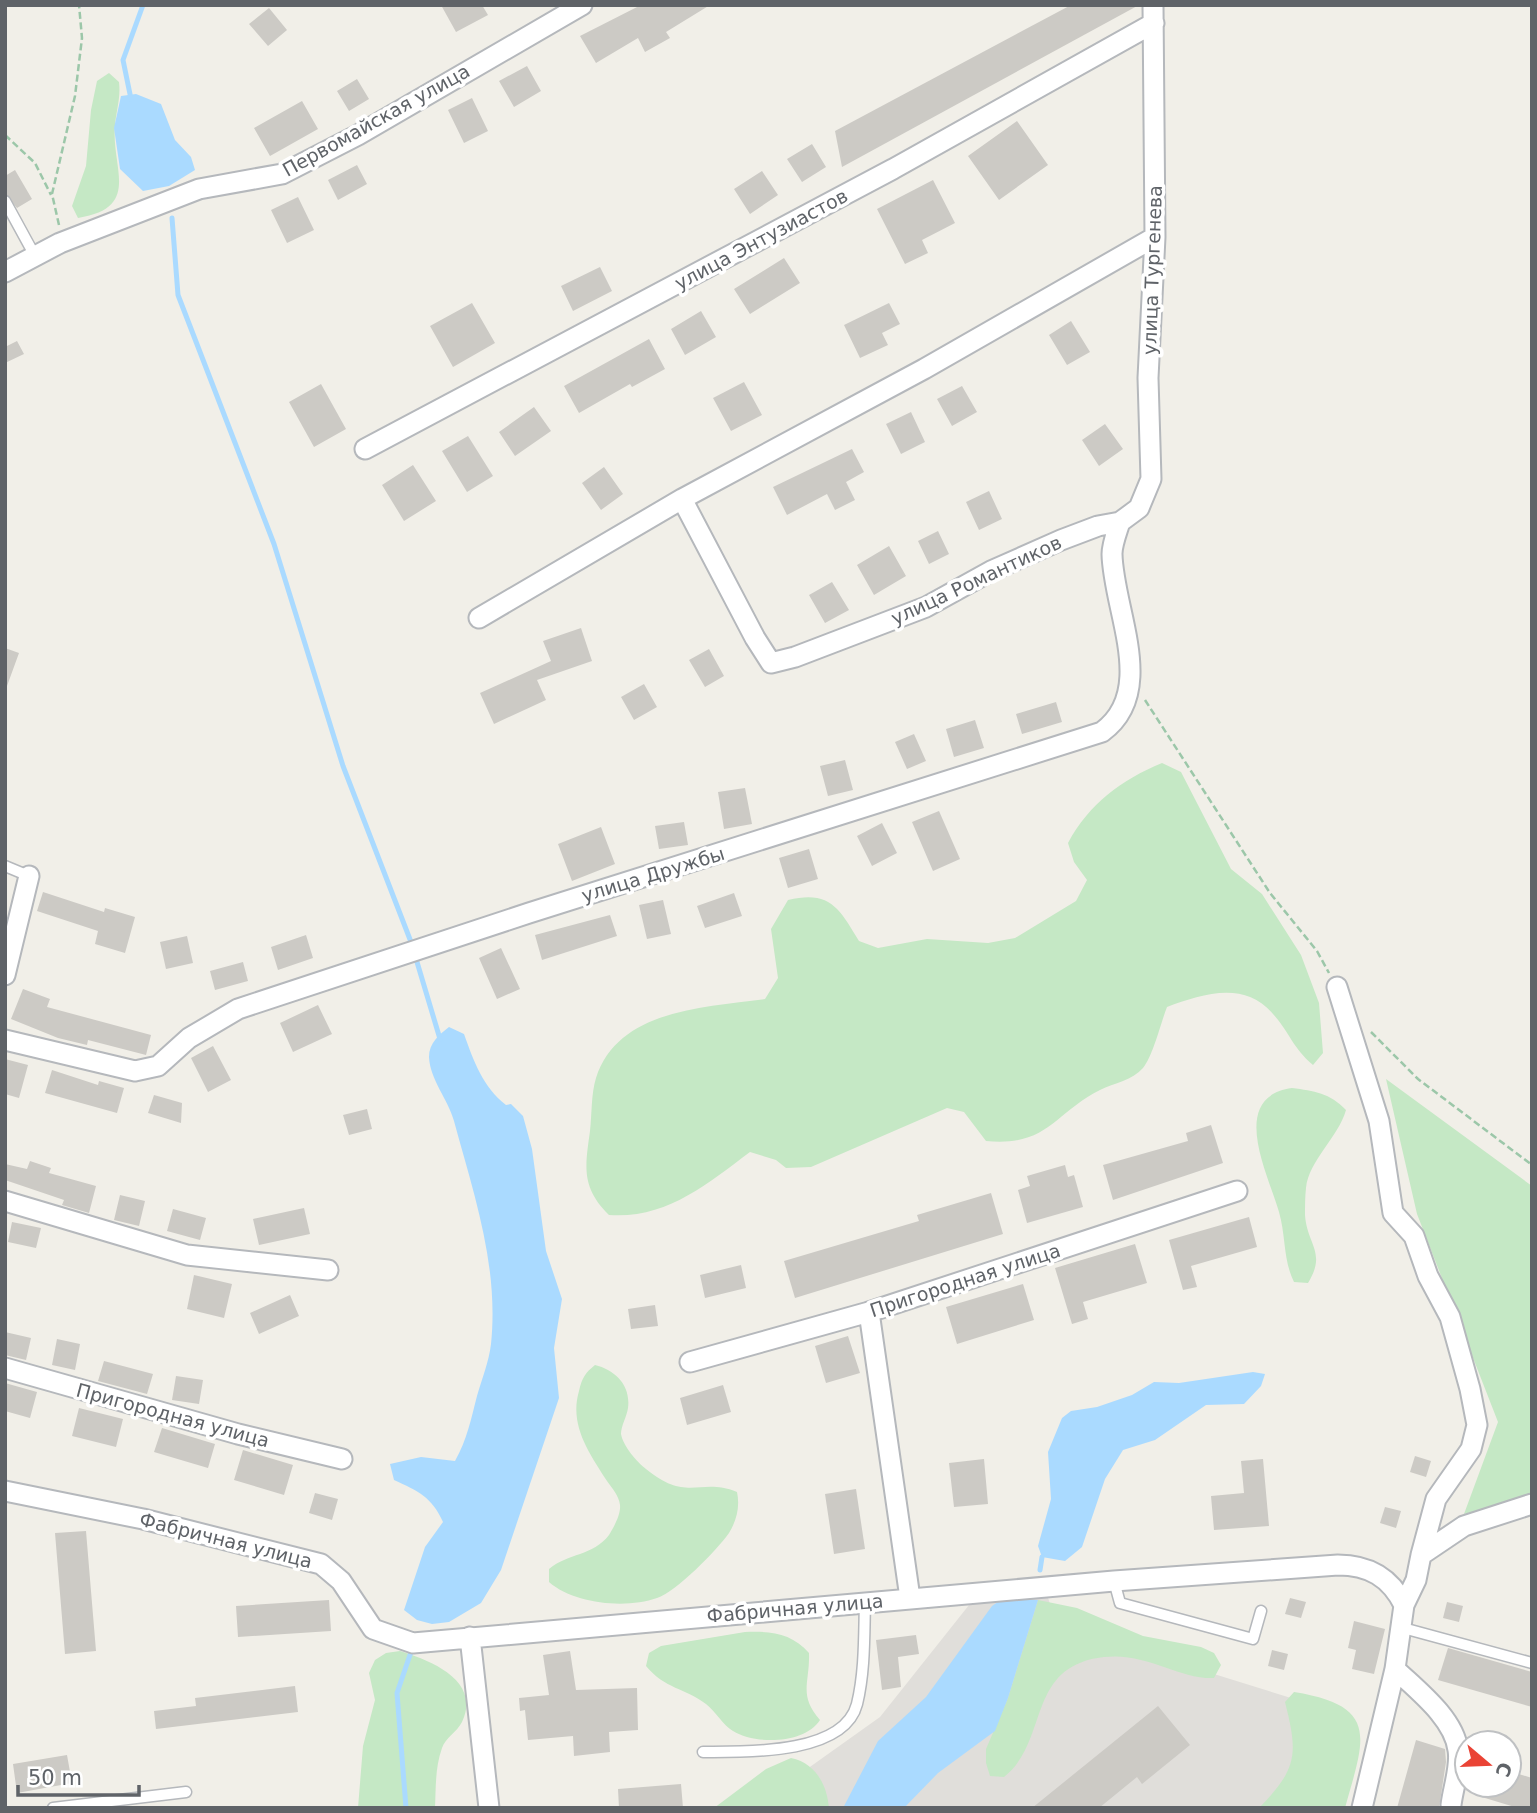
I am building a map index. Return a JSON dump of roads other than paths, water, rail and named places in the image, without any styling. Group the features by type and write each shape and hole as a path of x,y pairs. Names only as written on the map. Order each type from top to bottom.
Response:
{"street":[{"name":"Первомайская улица","path":"5,272 60,243 199,189 282,174 358,135 582,5"},
{"name":"улица Тургенева","path":"1120,522 1139,508 1152,479 1148,378 1155,237 1154,14"},
{"name":"улица Энтузиастов","path":"365,449 893,169 1154,14"},
{"path":"479,618 682,499 924,369 1155,237"},
{"name":"улица Романтиков","path":"682,499 755,638 771,663 795,657 926,607 991,571 1061,540 1098,526 1120,522"},
{"name":"улица Дружбы","path":"5,1040 135,1071 152,1070 189,1038 238,1009 529,913 1083,740 1116,722 1126,699 1130,664 1112,551 1120,522"},
{"path":"5,975 29,876"},
{"path":"1337,987 1379,1121 1393,1213 1413,1236 1428,1276 1450,1317 1471,1389 1476,1425 1471,1449 1436,1499 1416,1580 1404,1605 1404,1628 1362,1808"},
{"name":"Пригородная улица","path":"690,1362 869,1312 1237,1191"},
{"path":"5,1201 187,1255 328,1270"},
{"path":"869,1312 911,1598"},
{"name":"Пригородная улица","path":"5,1368 237,1434 342,1459"},
{"name":"Фабричная улица","path":"5,1491 308,1559 330,1570 341,1581 366,1622 386,1635 413,1643 1114,1581 1351,1565 1364,1567 1385,1579 1404,1605"},
{"path":"1421,1555 1464,1526 1532,1504"},
{"path":"470,1637 489,1808"},
{"path":"1395,1669 1440,1714 1455,1737 1459,1752 1454,1807"}],"lane":[{"path":"5,201 35,256"},
{"path":"5,866 29,876"},
{"path":"1114,1581 1120,1603 1253,1639 1262,1611"},
{"path":"703,1752 760,1752 797,1746 845,1726 857,1706 863,1658 865,1602"},
{"path":"1404,1628 1532,1663"},
{"path":"53,1808 186,1792"}],"water":[{"path":"136,94 161,104 175,140 191,157 195,170 169,186 143,191 120,169 114,128 121,96"},
{"path":"449,1027 464,1034 476,1064 491,1090 506,1105 511,1104 523,1116 532,1149 546,1251 562,1299 554,1348 559,1398 501,1570 481,1603 449,1622 432,1624 417,1620 404,1610 425,1547 443,1522 434,1506 423,1496 394,1480 390,1464 421,1457 455,1461 466,1437 487,1363 493,1315 488,1259 477,1204 454,1121 430,1065 429,1052 433,1043"},
{"path":"1253,1372 1265,1374 1261,1386 1244,1404 1206,1405 1155,1440 1123,1450 1105,1479 1082,1547 1065,1561 1042,1557 1038,1546 1051,1499 1048,1452 1062,1418 1071,1411 1097,1407 1132,1395 1154,1382 1179,1383"},
{"path":"1002,1599 1038,1600 995,1731 938,1773 904,1808 843,1808 878,1741 926,1697 992,1606"}],"waterway":[{"path":"131,99 123,60 143,5"},
{"path":"172,218 178,295 274,544 343,766 411,942"},
{"path":"417,962 440,1039"},
{"path":"1040,1570 1042,1557"},
{"path":"406,1808 397,1693 411,1652"}]}
